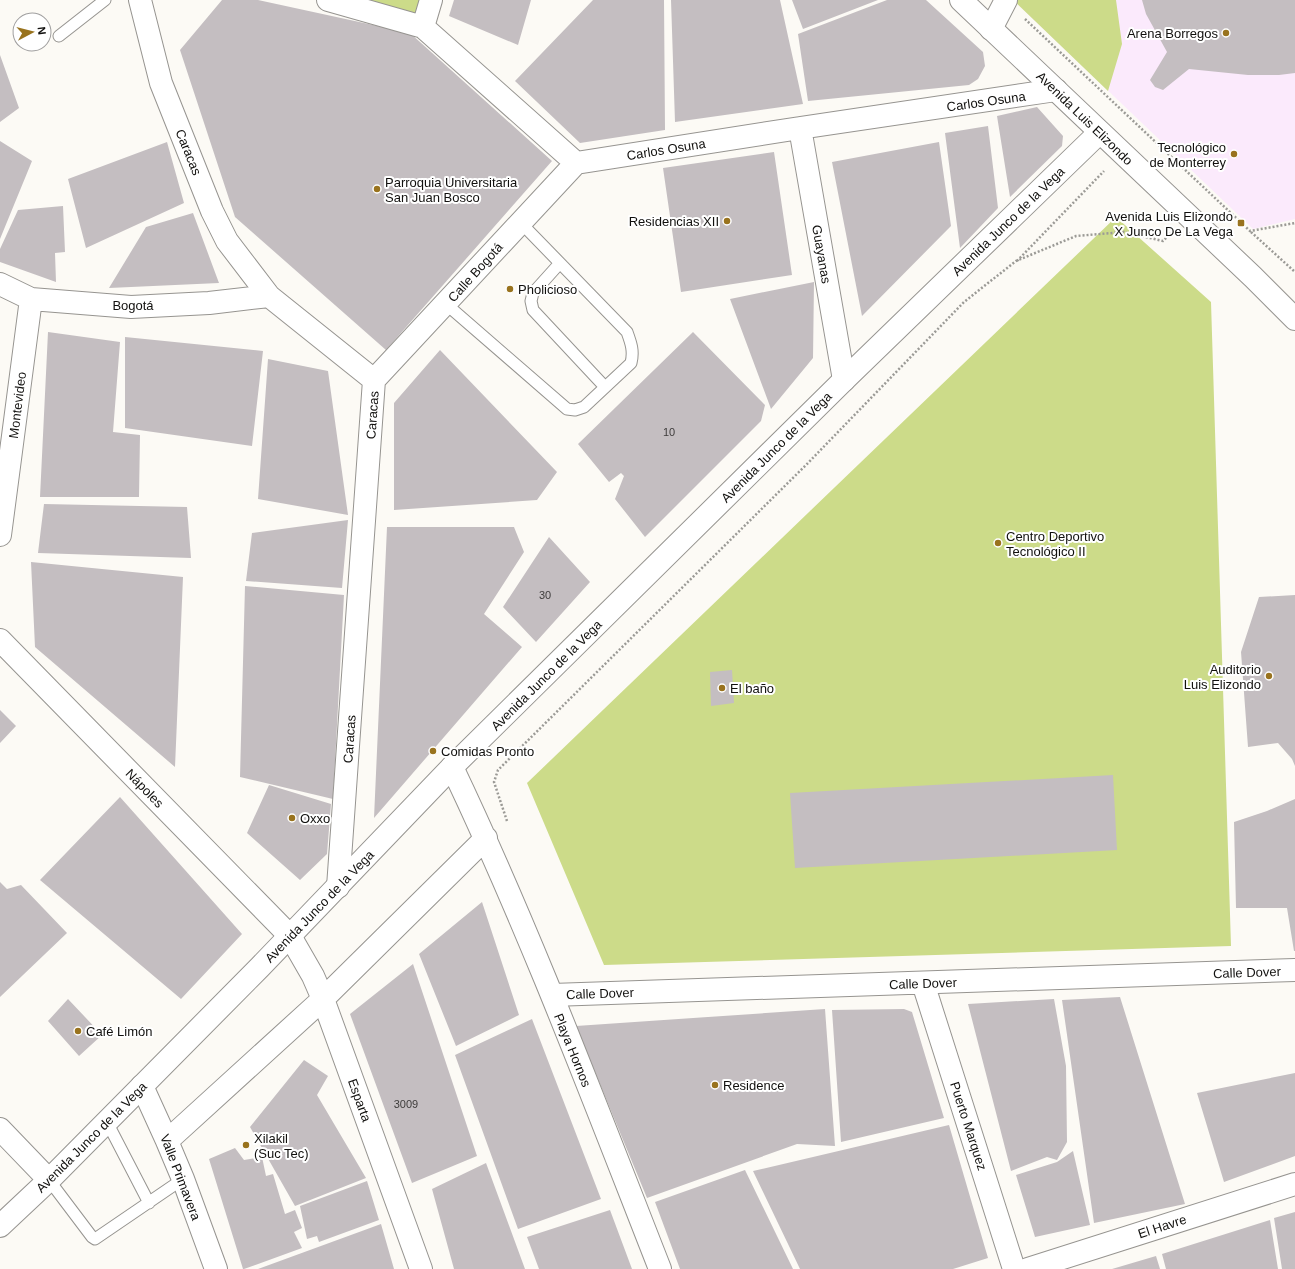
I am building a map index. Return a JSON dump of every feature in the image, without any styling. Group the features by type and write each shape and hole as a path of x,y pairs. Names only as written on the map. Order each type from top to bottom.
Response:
{"street":[{"name":"Caracas","path":"140,0 161,83 212,211 228,241 268,296 374,380 338,887"},
{"path":"328,0 423,27 576,163"},
{"path":"423,27 431,0"},
{"name":"Avenida Luis Elizondo","path":"961,0 1295,319"},
{"path":"991,29 1006,0"},
{"name":"Carlos Osuna","path":"576,163 1056,90"},
{"name":"Guayanas","path":"800,128 844,380"},
{"name":"Avenida Junco de la Vega","path":"0,1226 107,1122 338,887 452,767 844,380 1100,132"},
{"name":"Calle Bogotá","path":"374,380 576,163"},
{"name":"Bogotá","path":"0,284 31,299 131,307 209,302 268,296"},
{"name":"Montevideo","path":"0,535 31,299"},
{"name":"Nápoles","path":"0,640 290,936"},
{"name":"Playa Hornos","path":"452,767 486,838 552,995 660,1269"},
{"path":"168,1141 323,999 486,838"},
{"name":"Esparta","path":"290,936 313,976 323,999 421,1269"},
{"name":"Calle Dover","path":"552,995 1295,970"},
{"name":"Puerto Marquez","path":"923,983 1014,1269"},
{"name":"Valle Primavera","path":"142,1086 168,1141 216,1269"},
{"path":"0,1129 49,1180"},
{"name":"El Havre","path":"1028,1269 1295,1184"}],"lane":[{"path":"59,36 105,0"},
{"path":"446,304 567,409 575,410 584,407 630,363 633,354 627,332 520,222"},
{"path":"560,263 533,293 531,301 534,310 605,387"},
{"path":"107,1122 149,1203"},
{"path":"49,1180 92,1237 96,1239 183,1179"}],"path":[{"path":"1006,0 1250,232 1295,272"},
{"path":"508,824 494,782 498,770 807,464 964,302 1016,261 1108,167"},
{"path":"1250,232 1295,224"},
{"path":"1016,261 1076,236 1124,232 1163,241 1173,230"}],"shaded area":[{"name":"Tecnológico de Monterrey","path":"1013,0 1295,0 1295,219 1253,229"}],"green space":[{"path":"328,0 431,0 423,27"},
{"path":"1013,0 1116,0 1122,44 1108,91"},
{"name":"Centro Deportivo Tecnológico II","path":"1116,217 1211,302 1231,946 604,965 527,783"}],"building":[{"name":"Parroquia Universitaria San Juan Bosco","path":"222,0 258,0 410,33 552,161 386,350 235,217 180,50"},
{"path":"454,0 531,0 518,45 449,16"},
{"path":"593,0 664,0 665,130 580,143 515,81"},
{"path":"671,0 780,0 803,104 675,122"},
{"path":"792,0 878,0 803,29"},
{"path":"887,0 926,0 983,52 985,66 978,79 969,85 808,101 798,34"},
{"name":"Arena Borregos","path":"1142,0 1295,0 1295,73 1279,75 1248,75 1189,69 1163,90 1155,87 1150,80 1167,52 1146,14"},
{"path":"0,55 19,108 0,122"},
{"path":"1037,107 1063,136 1062,146 1010,197 997,116"},
{"path":"988,126 998,208 960,248 945,133"},
{"path":"0,141 32,161 0,239"},
{"path":"167,142 184,203 86,248 68,179"},
{"path":"939,142 951,226 862,316 832,162"},
{"name":"Residencias XII","path":"774,152 792,275 681,292 663,168"},
{"path":"63,206 65,252 55,253 56,282 0,262 0,249 18,210"},
{"path":"193,213 219,283 109,288 146,227"},
{"path":"814,282 813,358 771,409 730,299"},
{"path":"48,332 120,342 113,432 140,435 139,497 40,497"},
{"path":"693,332 765,405 761,421 645,537 615,499 624,476 621,473 609,482 578,444"},
{"path":"125,337 263,351 252,446 125,428"},
{"path":"440,350 557,472 537,500 394,510 394,403"},
{"path":"268,359 328,371 348,515 258,499"},
{"path":"44,504 187,507 191,558 38,553"},
{"path":"348,520 342,588 246,581 252,533"},
{"path":"387,527 514,527 524,552 484,614 522,647 374,818"},
{"path":"549,537 590,582 536,642 503,607"},
{"path":"31,562 183,577 175,767 35,647"},
{"path":"245,586 344,595 333,799 240,777"},
{"name":"Auditorio Luis Elizondo","path":"1295,595 1295,766 1292,759 1278,743 1248,747 1241,652 1259,597"},
{"name":"El baño","path":"732,670 734,703 711,706 710,672"},
{"path":"0,710 16,726 0,743"},
{"path":"1113,775 1117,850 795,868 790,793"},
{"name":"Oxxo","path":"269,785 331,804 327,854 300,880 247,833"},
{"path":"120,797 242,934 181,999 40,880"},
{"path":"1295,799 1294,951 1287,908 1236,908 1234,822 1267,811"},
{"path":"0,882 7,889 21,885 67,933 0,997"},
{"path":"482,902 519,1015 456,1046 419,954"},
{"path":"413,964 477,1156 412,1183 350,1014"},
{"path":"1120,997 1185,1204 1094,1223 1062,1000"},
{"path":"68,999 102,1035 79,1056 48,1021"},
{"path":"1054,999 1066,1066 1067,1142 1057,1160 1047,1157 1011,1171 968,1004"},
{"name":"Residence","path":"825,1009 835,1146 797,1144 647,1198 576,1026"},
{"path":"904,1009 912,1012 944,1118 841,1142 832,1010"},
{"path":"532,1019 601,1199 518,1229 455,1055"},
{"path":"304,1060 328,1076 317,1095 366,1178 295,1206 250,1127"},
{"path":"1295,1073 1295,1156 1224,1182 1197,1093"},
{"path":"949,1125 988,1258 953,1269 800,1269 753,1171"},
{"path":"235,1148 244,1160 262,1157 266,1176 273,1174 285,1214 295,1210 302,1228 294,1232 302,1248 244,1269 209,1159"},
{"path":"1073,1151 1090,1225 1035,1237 1016,1175 1057,1162"},
{"path":"486,1163 525,1269 454,1269 432,1189"},
{"path":"745,1170 793,1269 680,1269 655,1202"},
{"path":"367,1181 379,1220 319,1242 317,1236 307,1239 300,1206"},
{"path":"610,1210 632,1269 539,1269 527,1237"},
{"path":"1295,1212 1295,1269 1282,1269 1274,1218"},
{"path":"1270,1220 1278,1269 1166,1269 1162,1254"},
{"path":"381,1224 394,1269 258,1269"},
{"path":"1156,1256 1160,1269 1112,1269"}],"place":[{"name":"Arena Borregos","path":"1226,33"},
{"name":"Tecnológico de Monterrey","path":"1234,154"},
{"name":"Parroquia Universitaria San Juan Bosco","path":"377,189"},
{"name":"Residencias XII","path":"727,221"},
{"name":"Avenida Luis Elizondo X Junco De La Vega","path":"1241,223"},
{"name":"Pholicioso","path":"510,289"},
{"name":"Centro Deportivo Tecnológico II","path":"998,543"},
{"name":"Auditorio Luis Elizondo","path":"1269,676"},
{"name":"El baño","path":"722,688"},
{"name":"Comidas Pronto","path":"433,751"},
{"name":"Oxxo","path":"292,818"},
{"name":"Café Limón","path":"78,1031"},
{"name":"Residence","path":"715,1085"},
{"name":"Xilakil (Suc Tec)","path":"246,1145"}]}
